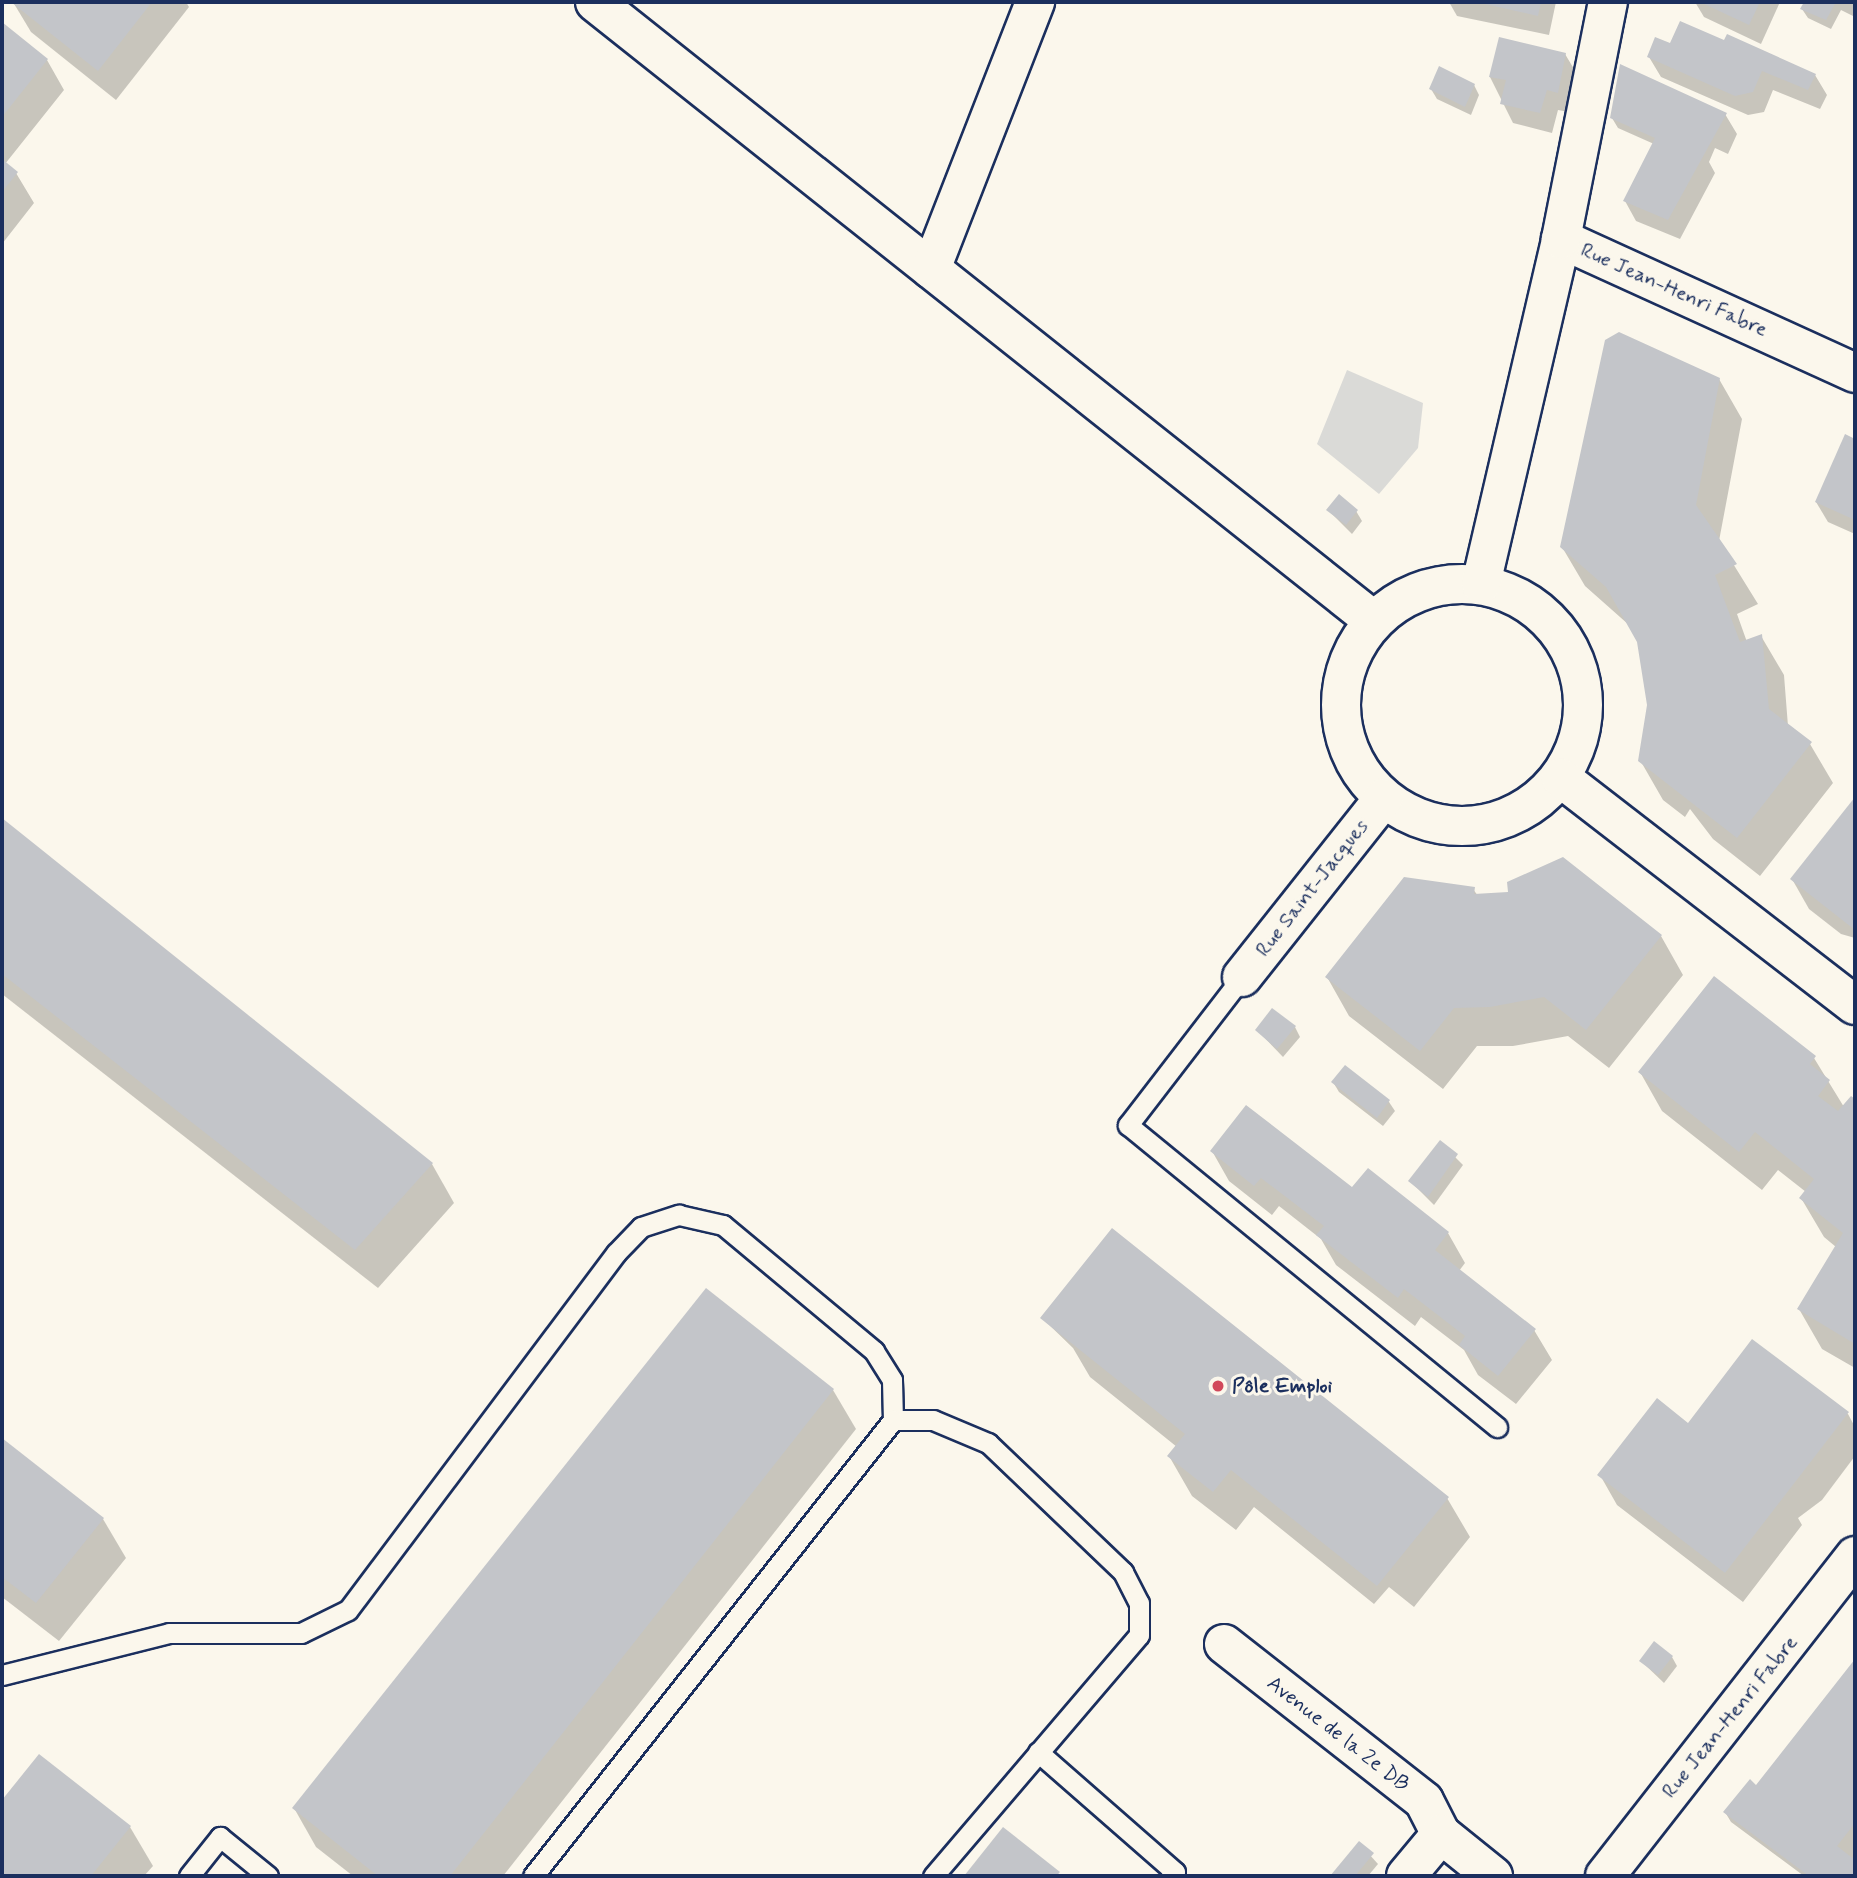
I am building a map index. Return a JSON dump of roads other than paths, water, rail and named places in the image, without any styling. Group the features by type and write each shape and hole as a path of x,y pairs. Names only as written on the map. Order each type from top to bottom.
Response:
{"street":[{"path":"595,2 1374,621"},
{"path":"931,269 1035,2"},
{"name":"Rue Jean-Henri Fabre","path":"1608,2 1560,239 1855,373"},
{"path":"1481,584 1560,239"},
{"path":"1442,584 1481,584 1521,597 1553,623 1575,659 1584,699 1579,740 1560,778 1538,801 1508,818 1477,826 1443,826 1411,816 1384,798 1357,768 1343,731 1341,704 1351,653 1374,621 1417,592 1442,584"},
{"path":"1560,778 1855,1005"},
{"name":"Rue Saint-Jacques","path":"1242,977 1384,798"},
{"name":"Rue Jean-Henri Fabre","path":"1605,1876 1855,1556"},
{"name":"Avenue de la 2e DB","path":"1224,1644 1424,1801 1441,1834"},
{"path":"1406,1876 1441,1834 1493,1876"}],"lane":[{"path":"1242,977 1128,1125 1497,1427"},
{"path":"2,1675 169,1633 301,1633 348,1610 616,1253 641,1227 679,1215 723,1224 874,1351 892,1380 893,1420 533,1876"},
{"path":"893,1420 933,1420 988,1443 1123,1572 1139,1603 1139,1635 933,1876"},
{"path":"1038,1752 1175,1872 1171,1876"},
{"path":"189,1876 220,1837 268,1876"}],"place":[{"name":"Pôle Emploi","path":"1218,1386"}]}
